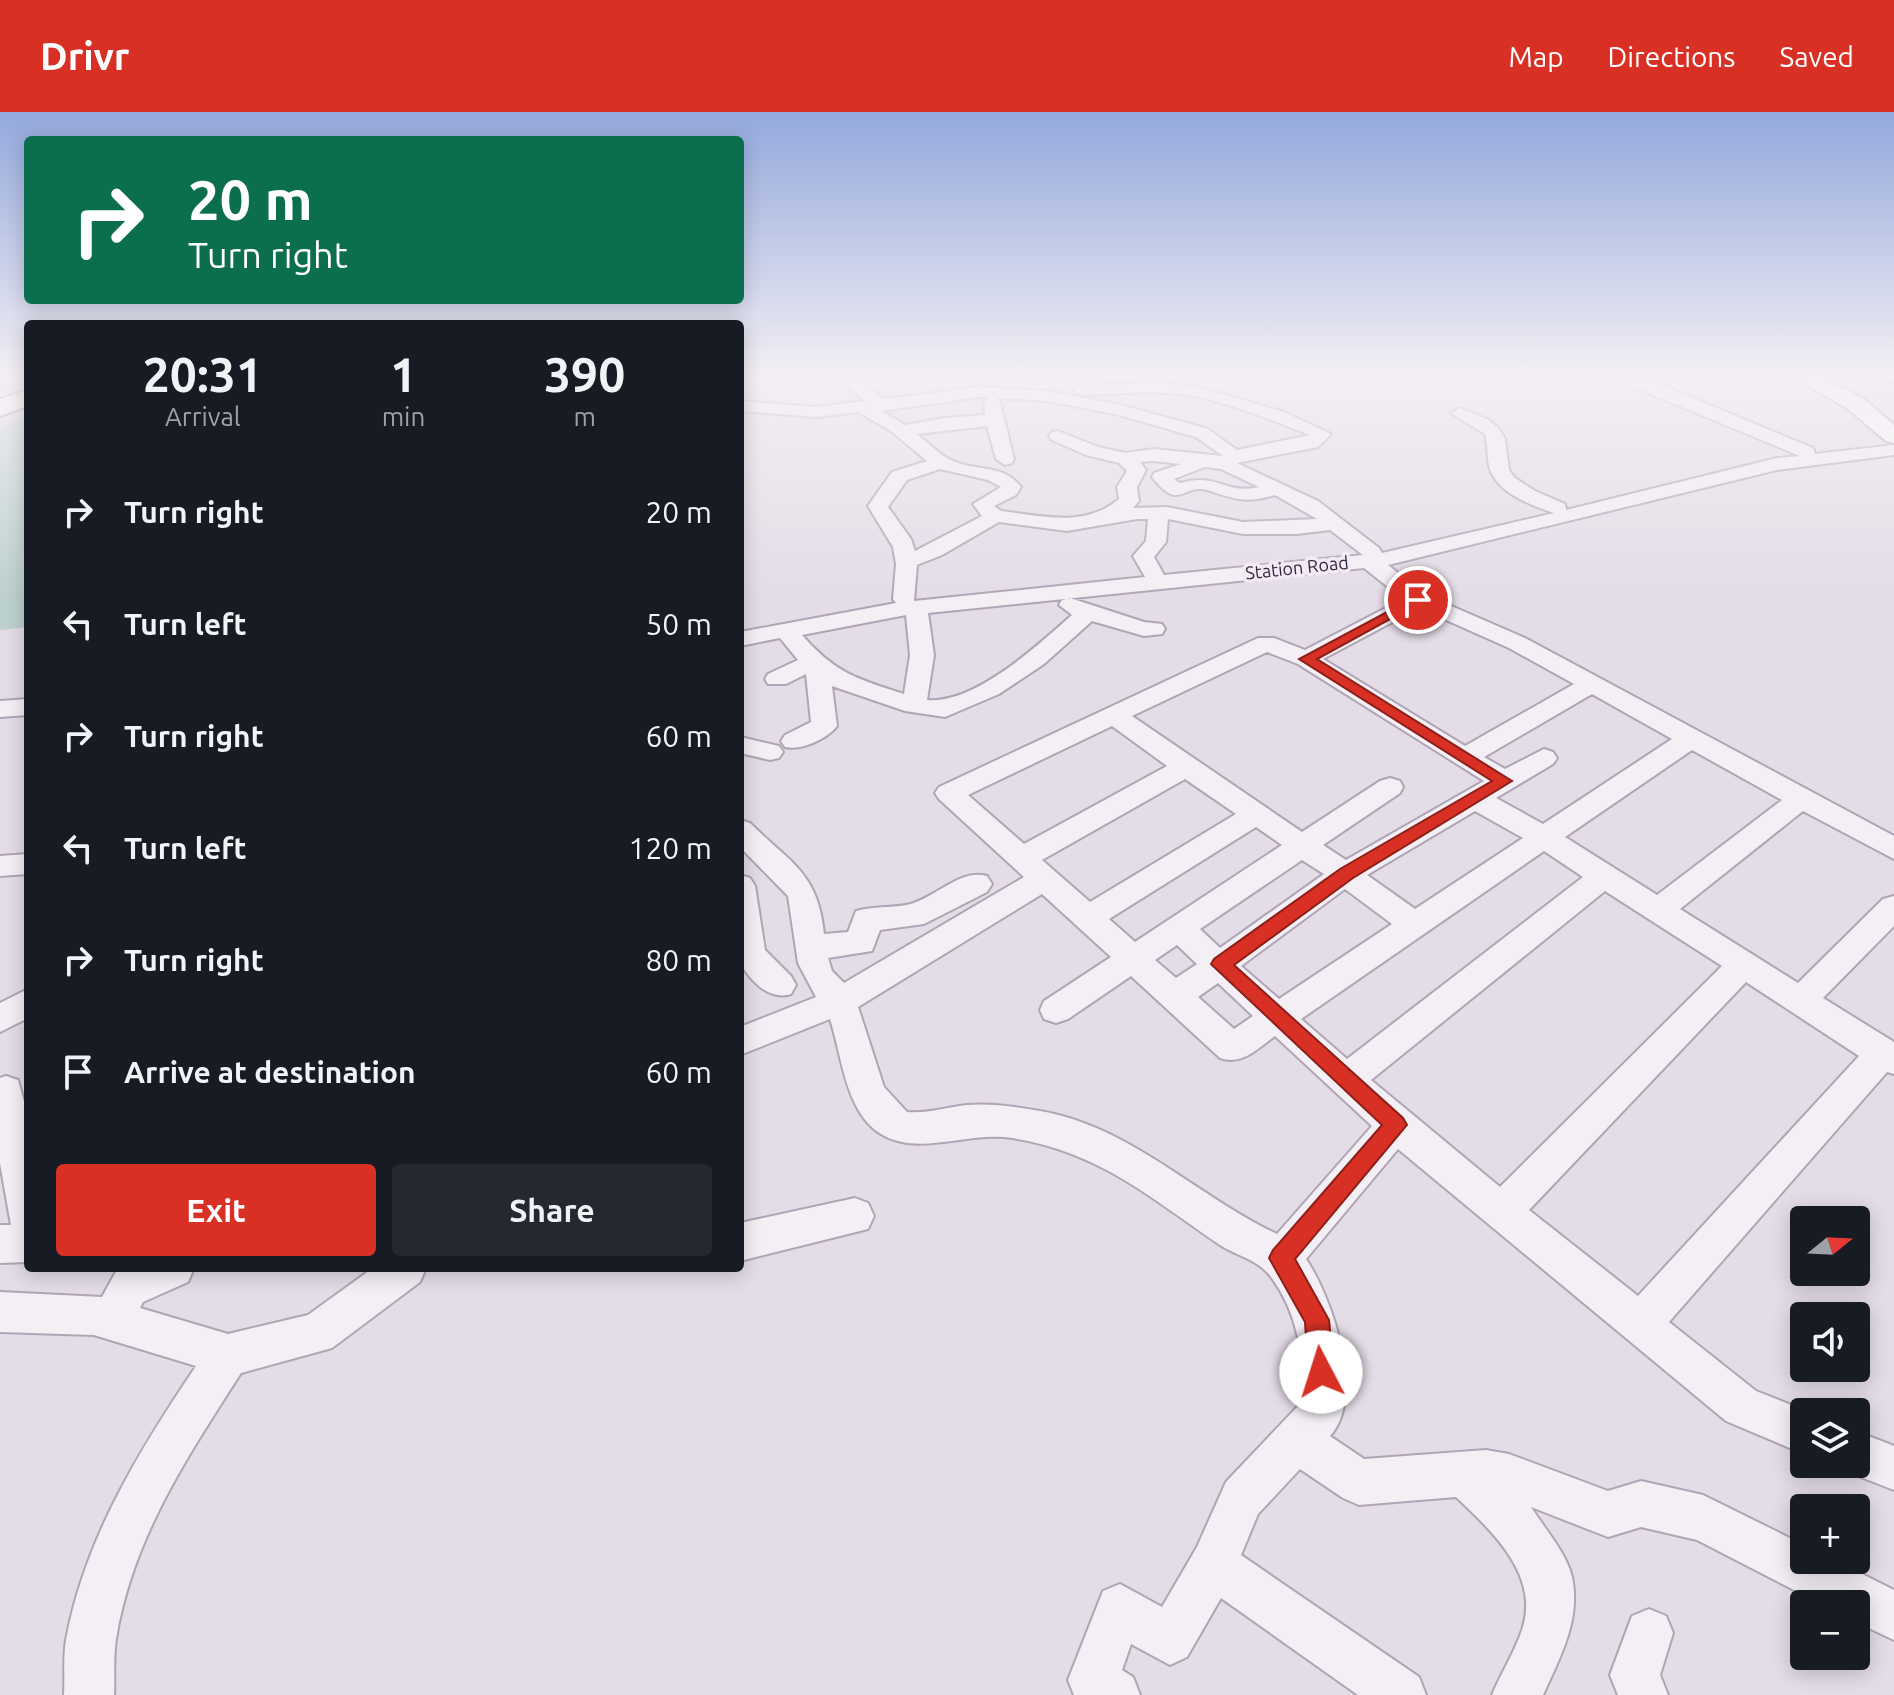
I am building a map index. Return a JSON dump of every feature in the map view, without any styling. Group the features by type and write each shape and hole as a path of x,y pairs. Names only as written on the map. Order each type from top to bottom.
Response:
{"street":[{"path":"925,450 940,463 957,470 1000,477 1008,482 1011,487 1009,491 983,504 984,509 996,516 1067,525 1159,513 1243,528 1297,528 1336,523"},
{"path":"1002,450 1005,459"},
{"path":"1089,450 1125,459 1154,455 1221,460 1278,488 1311,505 1336,523 1418,600 1517,643 1894,849"},
{"path":"1215,450 1221,460"},
{"path":"1275,450 1221,460 1161,477 1177,491 1198,482 1213,484 1241,495 1278,488"},
{"path":"1496,450 1498,467 1506,480 1523,492 1558,508"},
{"path":"1802,450 1807,452"},
{"name":"Station Road","path":"744,638 910,603 1120,587 1370,556 1765,458 1820,450"},
{"name":"Station Road","path":"744,628 910,603 1154,574 1370,556 1397,558 1777,464 1894,450"},
{"path":"1110,517 1129,501 1127,487 1137,470 1125,459"},
{"path":"914,706 922,655 910,603 907,561 901,539 880,515 878,506 894,488 899,476 940,463"},
{"path":"1154,574 1143,556 1156,542 1159,513"},
{"path":"907,561 935,551 996,516"},
{"path":"1060,593 1085,615 1112,618 1143,631 1154,629 1136,612 1120,587"},
{"path":"1306,659 1418,600"},
{"path":"786,631 815,664 842,682 914,706 945,709 990,689 1036,659 1085,615"},
{"path":"1504,781 1306,659 1266,643 949,793 1232,1048 1690,739"},
{"path":"777,679 815,664"},
{"path":"744,745 782,746 824,726 815,664"},
{"path":"1465,757 1590,685"},
{"path":"0,698 24,696"},
{"path":"0,709 24,707"},
{"path":"1115,716 1184,768 1347,873 1414,924"},
{"path":"1176,996 1347,873 1544,758"},
{"path":"744,1039 839,1002 1184,768"},
{"path":"1056,1010 1390,787"},
{"path":"1474,798 1543,837 1888,1056 1640,1324"},
{"path":"1659,910 1801,799"},
{"path":"1089,917 1255,815"},
{"path":"745,842 803,893 809,947 817,974 839,1002 873,1100 884,1117 911,1130 968,1121 1011,1122 1063,1134 1114,1152 1159,1177 1240,1236 1281,1258 1317,1320 1324,1398 1321,1414 1242,1498 1214,1564 1170,1640 1120,1608 1093,1680 1115,1695"},
{"path":"0,866 24,864"},
{"path":"1347,1079 1604,876"},
{"path":"809,947 861,943 867,919 913,916 977,884"},
{"path":"1801,1000 1894,907"},
{"path":"1178,928 1396,1125 1640,1324 1741,1406 1790,1426"},
{"path":"744,932 751,959 780,985"},
{"path":"1502,1211 1744,964"},
{"path":"0,1019 24,1004"},
{"path":"11,1088 24,1188"},
{"path":"1281,1258 1396,1125"},
{"path":"744,1241 855,1216"},
{"path":"0,1244 24,1243"},
{"path":"0,1312 94,1315 127,1292 166,1272"},
{"path":"89,1695 91,1641 114,1554 143,1487 228,1355 317,1333 401,1272"},
{"path":"127,1292 228,1355"},
{"path":"1298,1441 1359,1482 1486,1472 1509,1476 1608,1514 1641,1504 1703,1518 1894,1616"},
{"path":"1870,1459 1894,1468"},
{"path":"1464,1473 1512,1519 1548,1577 1548,1628 1517,1695"},
{"path":"1214,1564 1401,1695"},
{"path":"1643,1695 1635,1675 1649,1633"}],"shaded area":[{"path":"0,450 24,450 24,627 0,630"}],"route":[{"path":"1321,1372 1317,1320 1281,1258 1396,1125 1221,964 1347,873 1504,781 1306,659 1418,600"}]}
